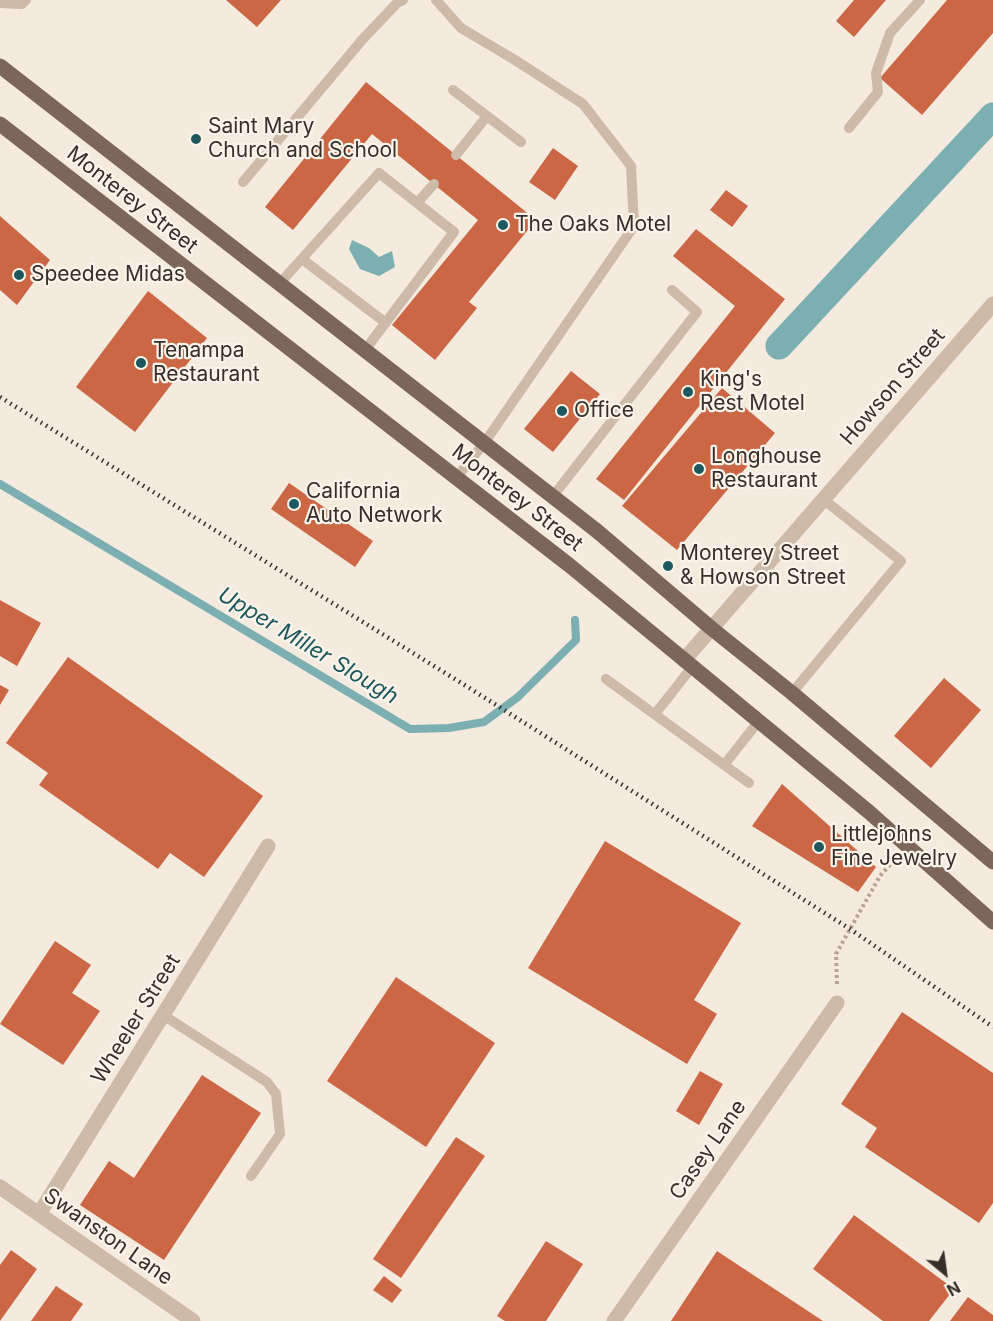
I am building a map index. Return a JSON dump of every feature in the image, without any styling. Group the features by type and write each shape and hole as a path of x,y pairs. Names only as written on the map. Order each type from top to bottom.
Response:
{"main road":[{"name":"Monterey Street","path":"0,66 553,496 993,862"},
{"name":"Monterey Street","path":"0,124 457,477 688,663 907,844 993,922"}],"street":[{"name":"Howson Street","path":"688,663 711,628 993,304"},
{"name":"Wheeler Street","path":"39,1214 268,846"},
{"name":"Casey Lane","path":"614,1321 837,1003"},
{"name":"Swanston Lane","path":"0,1186 193,1321"}],"lane":[{"path":"243,182 362,40 397,3 403,0"},
{"path":"436,0 461,28 583,104 631,166 634,226 484,442 457,477"},
{"path":"849,129 878,92 876,73 890,33 920,0"},
{"path":"0,3 24,2"},
{"path":"453,90 521,142"},
{"path":"456,155 487,116"},
{"path":"280,283 379,173 454,232 365,350"},
{"path":"417,203 434,184"},
{"path":"302,259 386,323"},
{"path":"553,496 697,312 672,290"},
{"path":"792,693 901,561 824,499"},
{"path":"655,714 688,663"},
{"path":"606,679 749,783"},
{"path":"724,765 758,722"},
{"path":"163,1015 267,1082 276,1094 280,1134 250,1176"}],"path":[{"path":"837,1003 836,954 880,876 907,844"}],"water":[{"path":"352,240 369,248 379,257 392,251 395,267 379,276 360,269 349,249"}],"building":[{"path":"226,0 281,0 257,27"},
{"path":"854,0 886,0 854,37 836,21"},
{"path":"947,0 993,0 993,33 922,115 880,78"},
{"name":"The Oaks Motel","path":"366,82 536,220 469,302 477,308 435,360 392,325 478,220 372,134 293,230 265,207"},
{"path":"553,148 578,166 555,200 529,182"},
{"path":"726,190 748,206 732,227 710,210"},
{"name":"Speedee Midas","path":"0,216 50,260 17,305 0,290"},
{"name":"King's Rest Motel","path":"696,229 785,299 624,500 596,479 735,306 673,256"},
{"name":"Tenampa Restaurant","path":"148,291 207,338 135,432 76,387"},
{"name":"Office","path":"571,371 600,394 553,452 524,429"},
{"name":"Longhouse Restaurant","path":"722,388 775,433 677,550 622,506"},
{"path":"289,483 373,541 355,567 271,509"},
{"path":"0,600 41,623 17,666 0,656"},
{"path":"68,657 263,796 204,877 170,853 158,869 39,785 48,773 6,743"},
{"path":"944,678 981,710 931,768 894,736"},
{"path":"0,685 9,690 0,705"},
{"name":"Littlejohns Fine Jewelry","path":"782,784 876,867 858,892 752,826"},
{"path":"605,841 741,923 694,1000 717,1014 687,1064 528,968"},
{"path":"55,941 91,965 72,993 100,1011 63,1065 0,1024"},
{"path":"396,977 495,1043 426,1147 327,1081"},
{"path":"902,1012 993,1073 993,1203 979,1223 865,1147 877,1128 841,1104"},
{"path":"700,1071 723,1084 699,1125 676,1111"},
{"path":"202,1075 261,1113 164,1260 80,1205 109,1161 134,1178"},
{"path":"456,1137 485,1156 401,1278 373,1259"},
{"path":"854,1215 954,1289 929,1321 883,1321 813,1269"},
{"path":"546,1241 583,1264 546,1321 505,1321 497,1316"},
{"path":"11,1250 37,1269 0,1321 0,1265"},
{"path":"717,1251 823,1321 671,1321"},
{"path":"384,1276 402,1290 392,1303 373,1290"},
{"path":"56,1286 83,1304 71,1321 31,1321"},
{"path":"968,1297 993,1315 993,1321 950,1321"}],"waterway":[{"path":"779,346 993,116"},
{"name":"Upper Miller Slough","path":"0,484 410,729 449,728 484,722 518,697 576,640 575,620"}],"railway":[{"path":"0,397 463,684 850,929 993,1027"}],"place":[{"name":"Saint Mary Church and School","path":"196,139"},
{"name":"The Oaks Motel","path":"503,225"},
{"name":"Speedee Midas","path":"19,275"},
{"name":"Tenampa Restaurant","path":"141,363"},
{"name":"King's Rest Motel","path":"688,392"},
{"name":"Office","path":"562,411"},
{"name":"Longhouse Restaurant","path":"699,469"},
{"name":"California Auto Network","path":"294,504"},
{"name":"Monterey Street & Howson Street","path":"668,566"},
{"name":"Littlejohns Fine Jewelry","path":"819,847"}]}
